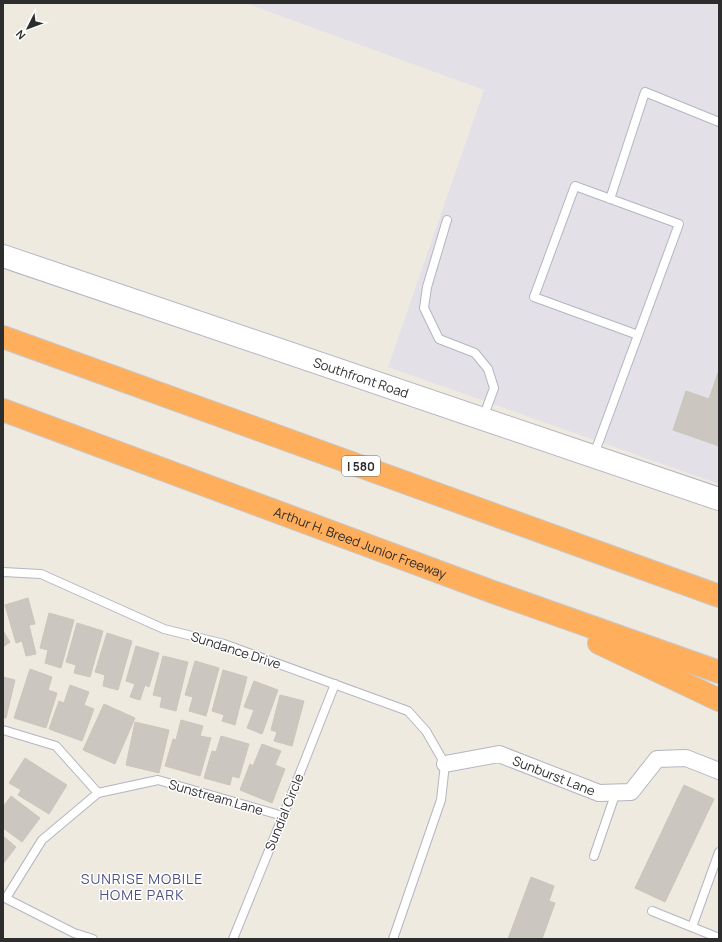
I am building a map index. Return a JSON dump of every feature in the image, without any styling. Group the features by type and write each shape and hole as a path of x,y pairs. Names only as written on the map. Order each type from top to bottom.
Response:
{"highway":[{"name":"I 580","path":"3,337 719,596"},
{"name":"Arthur H. Breed Junior Freeway","path":"3,410 493,592 719,672"},
{"path":"493,592 719,700"}],"street":[{"name":"Southfront Road","path":"3,256 719,499"},
{"name":"Sunburst Lane","path":"445,764 498,754 599,793 631,792 657,759 686,758 719,771"}],"lane":[{"path":"610,199 645,92 719,122"},
{"path":"593,456 638,336 679,224 575,186 534,297 638,336"},
{"path":"448,220 427,287 424,308 439,339 475,353 488,369 494,388 483,419"},
{"name":"Sundance Drive","path":"3,572 41,574 164,629 224,644 408,712 426,731 445,764"},
{"name":"Sundial Circle","path":"233,939 335,684"},
{"path":"3,730 56,746 98,793"},
{"path":"393,939 442,800 445,764"},
{"name":"Sunstream Lane","path":"5,897 42,840 98,793 158,780 283,816"},
{"path":"594,856 616,792"},
{"path":"692,927 719,852"},
{"path":"5,897 73,936 93,939"},
{"path":"652,911 719,938"}],"shaded area":[{"path":"245,3 719,3 719,484 388,367 484,90"}],"building":[{"path":"719,370 719,446 673,430 686,391 709,399"},
{"path":"28,598 35,624 29,625 36,654 26,656 22,641 16,643 5,605"},
{"path":"49,613 74,620 61,668 45,663 48,650 40,648"},
{"path":"77,623 103,631 90,677 74,673 76,665 66,662"},
{"path":"3,631 10,642 3,647"},
{"path":"107,633 132,641 118,690 103,686 105,675 95,672"},
{"path":"136,646 159,653 149,687 145,685 140,700 130,697 135,684 126,681"},
{"path":"163,656 188,662 176,711 160,707 162,697 153,695"},
{"path":"195,661 219,668 206,716 189,711 193,697 185,695"},
{"path":"30,669 52,677 48,690 57,693 46,728 14,718"},
{"path":"223,670 247,677 235,725 222,721 224,715 212,711"},
{"path":"3,677 15,680 6,718 3,718"},
{"path":"254,681 278,690 262,734 247,728 254,710 244,707"},
{"path":"70,685 89,692 84,705 94,709 82,741 49,729 59,701 64,703"},
{"path":"280,695 304,701 292,746 274,741 277,732 271,730"},
{"path":"104,704 135,718 115,764 83,750"},
{"path":"181,720 203,726 200,736 211,738 200,776 165,766 173,739 176,740"},
{"path":"135,722 169,730 159,773 126,765"},
{"path":"221,736 249,744 239,778 232,776 230,785 204,778 212,751 216,752"},
{"path":"262,744 281,751 275,765 285,769 272,803 240,790 250,764 253,766"},
{"path":"25,758 67,785 49,814 18,795 21,790 9,783"},
{"path":"684,785 714,799 665,902 635,888"},
{"path":"11,796 40,818 22,842 3,828 5,824 3,823 3,807"},
{"path":"3,836 16,847 3,864"},
{"path":"531,877 554,886 549,901 555,903 542,939 508,939"}],"district":[{"name":"SUNRISE MOBILE HOME PARK","path":"142,886"}]}
